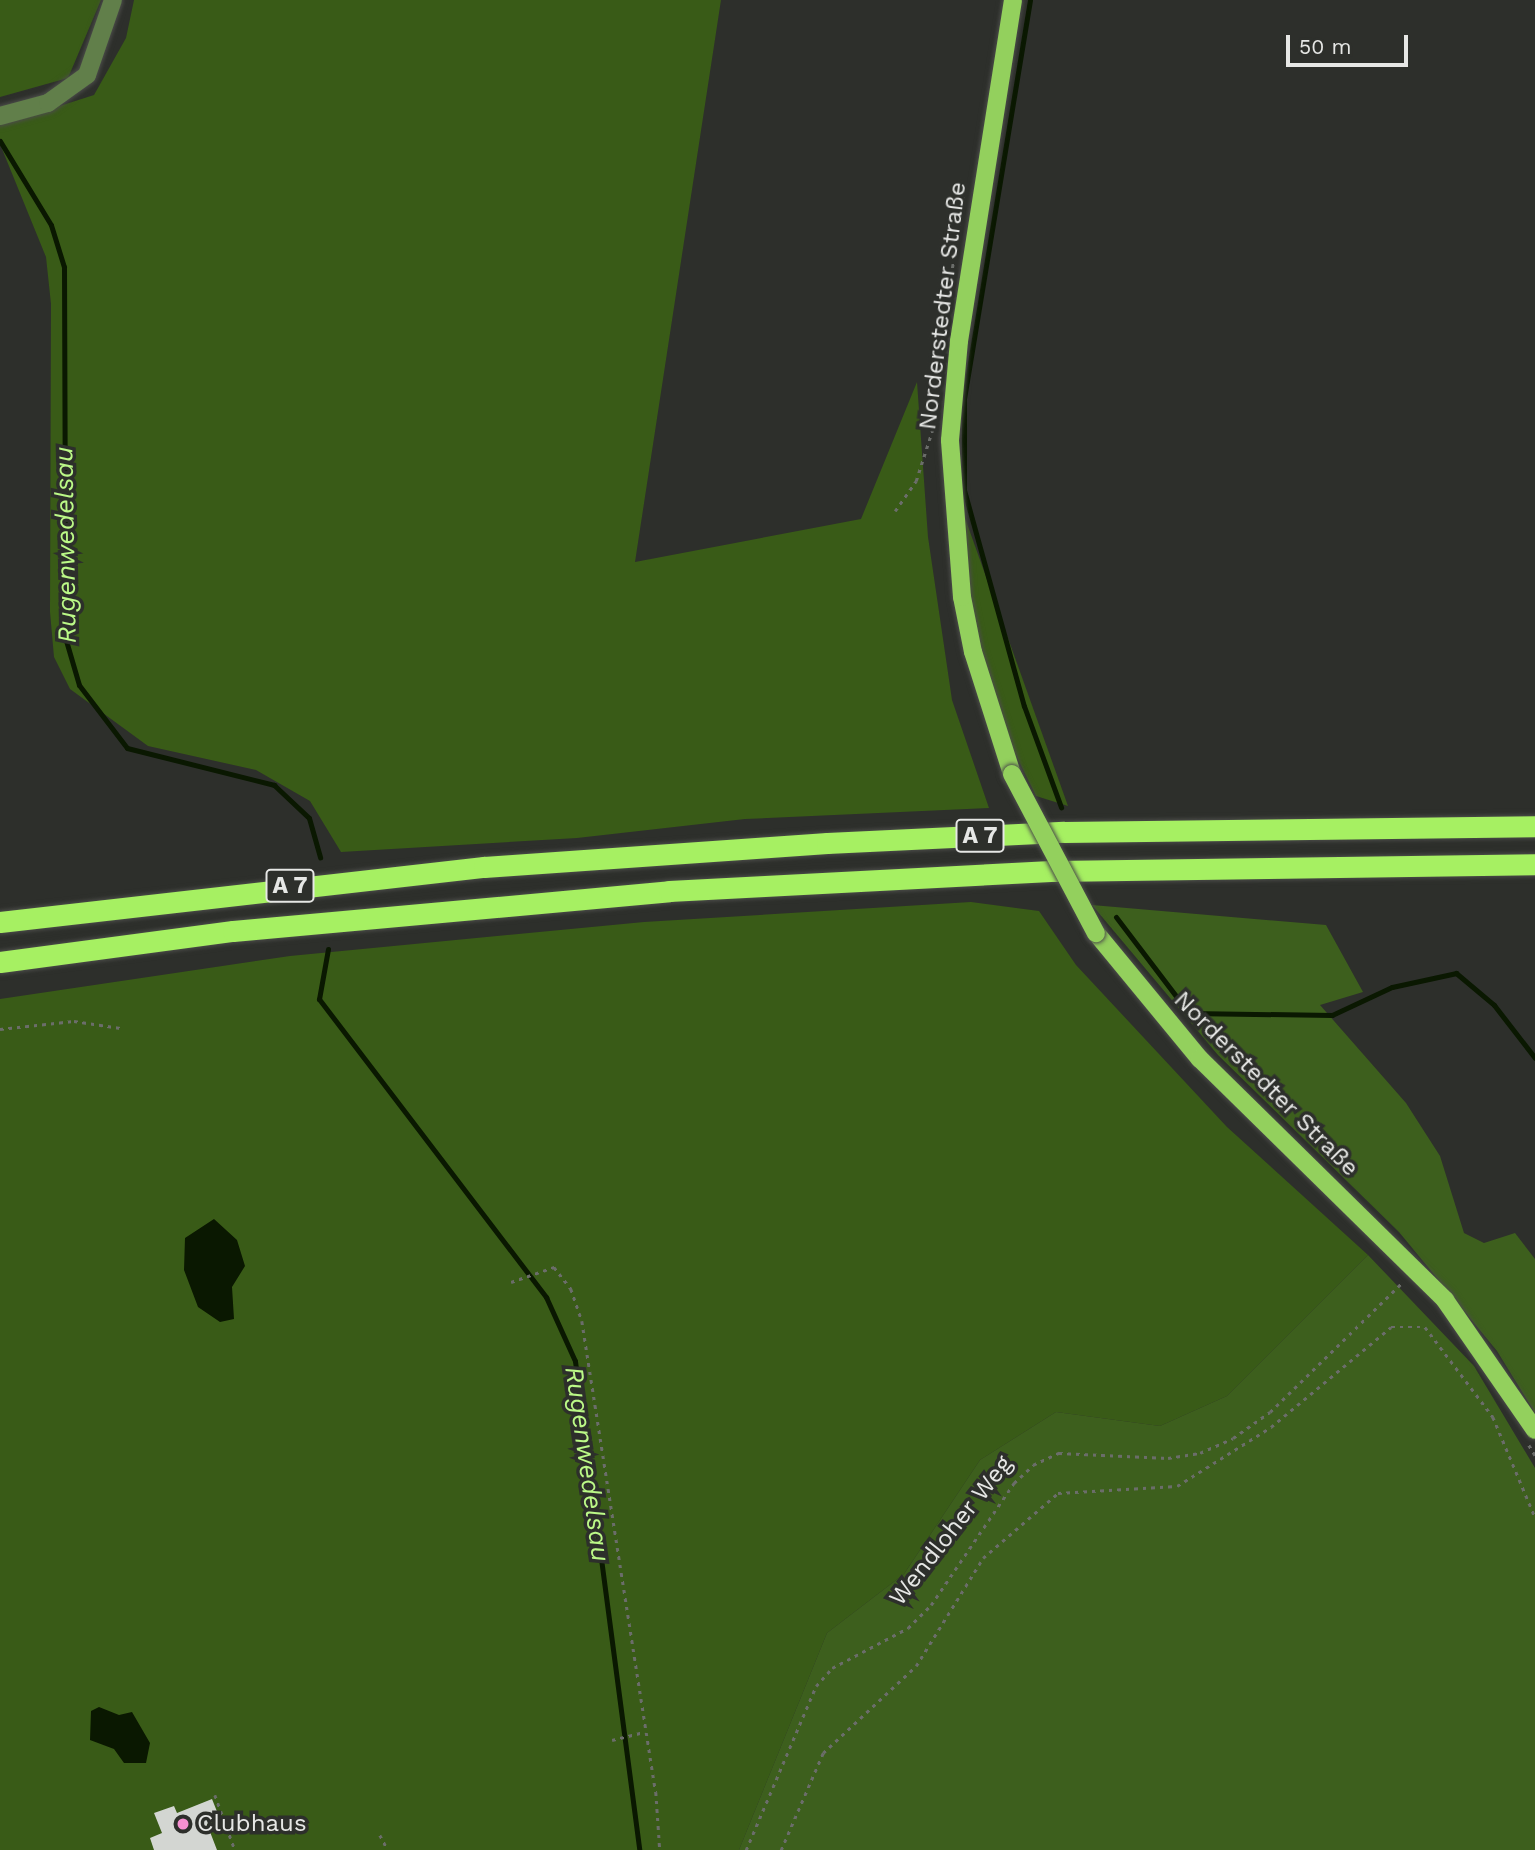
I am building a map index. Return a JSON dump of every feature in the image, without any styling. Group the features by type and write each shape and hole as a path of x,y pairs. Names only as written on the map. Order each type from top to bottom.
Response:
{"highway":[{"name":"A 7","path":"0,922 484,867 799,845 1077,831 1535,826"},
{"name":"A 7","path":"0,962 233,931 669,891 1055,871 1535,864"}],"main road":[{"name":"Norderstedter Straße","path":"1013,0 964,307 950,440 962,597 973,652 1012,774 1096,933 1200,1059 1412,1274 1491,1360 1535,1430"}],"street":[{"path":"0,116 48,103 87,75 113,0"}],"path":[{"path":"895,511 916,481 936,418"},
{"path":"0,1029 74,1021 120,1028"},
{"path":"511,1282 520,1282 538,1271 554,1267 571,1289 582,1321 645,1732 660,1850"},
{"name":"Wendloher Weg","path":"746,1850 816,1686 832,1668 908,1628 931,1605 1014,1483 1033,1465 1059,1453 1168,1458 1200,1453 1233,1438 1270,1412 1352,1326 1412,1274"},
{"path":"781,1850 823,1753 916,1666 983,1558 1058,1493 1177,1486 1271,1427 1391,1327 1425,1327 1486,1407 1535,1517"},
{"path":"612,1740 635,1738 645,1732"},
{"path":"215,1794 235,1850"},
{"path":"380,1835 387,1850"}],"green space":[{"path":"0,0 101,0 68,78 0,97"},
{"path":"134,0 721,0 635,562 861,519 917,382 928,537 952,700 989,808 745,819 577,838 341,852 310,801 256,770 148,746 70,689 54,657 50,612 51,304 46,257 0,144 0,125 94,95 126,38"},
{"path":"965,518 1068,806 1036,796 997,717 969,597"},
{"path":"971,902 1039,911 1076,965 1227,1127 1368,1255 1227,1396 1160,1426 1056,1412 980,1460 904,1574 827,1633 739,1850 0,1850 0,999 290,956 644,922"},
{"path":"1092,905 1326,925 1363,992 1320,1005 1406,1103 1440,1156 1464,1233 1484,1243 1515,1233 1535,1259 1535,1413 1497,1351 1399,1232 1218,1055"},
{"path":"1368,1255 1474,1366 1535,1468 1535,1850 739,1850 827,1633 904,1574 980,1460 1056,1412 1160,1426 1227,1396"}],"shaded area":[{"path":"214,1219 237,1240 245,1266 232,1287 234,1319 220,1322 198,1307 184,1270 185,1238"},
{"path":"99,1707 119,1715 132,1712 150,1743 146,1763 124,1763 114,1749 90,1740 91,1711"}],"building":[{"name":"Clubhaus","path":"212,1799 220,1819 207,1824 217,1850 154,1850 150,1838 162,1833 154,1813 174,1806 177,1813"}],"waterway":[{"path":"1030,0 964,400 964,490 1024,706 1061,807"},
{"name":"Rugenwedelsau","path":"0,141 51,225 64,267 65,637 79,685 127,748 274,785 309,818 320,857"},
{"path":"1116,917 1189,1013 1332,1015 1392,987 1456,973 1494,1005 1535,1058"},
{"name":"Rugenwedelsau","path":"328,949 319,999 546,1297 575,1361 639,1850"}],"place":[{"name":"Clubhaus","path":"183,1824"}]}
